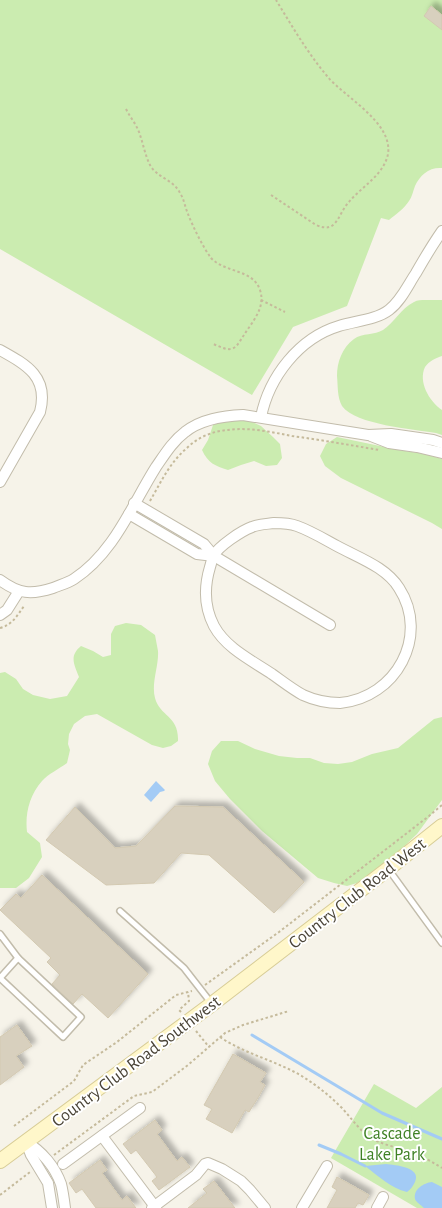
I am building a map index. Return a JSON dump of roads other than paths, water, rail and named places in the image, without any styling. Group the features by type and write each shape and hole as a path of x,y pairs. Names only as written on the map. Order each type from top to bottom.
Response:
{"main road":[{"name":"Country Club Road West","path":"271,959 388,870 442,826"},
{"name":"Country Club Road Southwest","path":"0,1161 271,959"}],"street":[{"path":"261,417 268,393 294,354 306,342 319,334 338,326 377,316 389,310 404,292 442,231"},
{"path":"0,350 28,366 35,374 40,384 42,403 40,412 0,482"},
{"path":"0,580 19,592 50,589 73,580 107,549 173,443 186,431 198,424 226,416 261,417 368,435 389,443 442,453"},
{"path":"368,435 391,434 442,443"},
{"path":"134,503 204,544 214,556 330,625"},
{"path":"129,514 198,554 214,556"},
{"path":"286,523 308,530 379,569 390,577 398,587 405,598 409,611 410,642 399,668 377,690 350,701 327,702 304,695 238,652 221,636 214,626 205,592 214,556 224,544 250,527 262,524 286,523"},
{"path":"0,615 8,610 19,592"},
{"path":"64,1164 140,1108"},
{"path":"102,1136 154,1207 196,1175 208,1163 241,1181 265,1208"},
{"path":"26,1142 38,1150 53,1168 62,1186 65,1206 52,1207 48,1183 31,1156 26,1142"},
{"path":"302,1208 326,1166"},
{"path":"377,1208 384,1197"}],"lane":[{"path":"388,870 442,943"},
{"path":"120,911 184,968 212,1004"},
{"path":"0,934 18,958 81,1017 63,1037 0,978 18,958"}],"water":[{"path":"156,781 165,790 160,792 151,802 144,795"},
{"path":"386,1164 406,1168 415,1173 415,1182 407,1192 390,1185 365,1166"},
{"path":"432,1182 442,1187 442,1208 424,1208 415,1199 417,1189"}],"waterway":[{"path":"252,1035 382,1113 442,1139"},
{"path":"319,1145 365,1166"}],"park label":[{"name":"Cascade Lake Park","path":"392,1143"}]}
